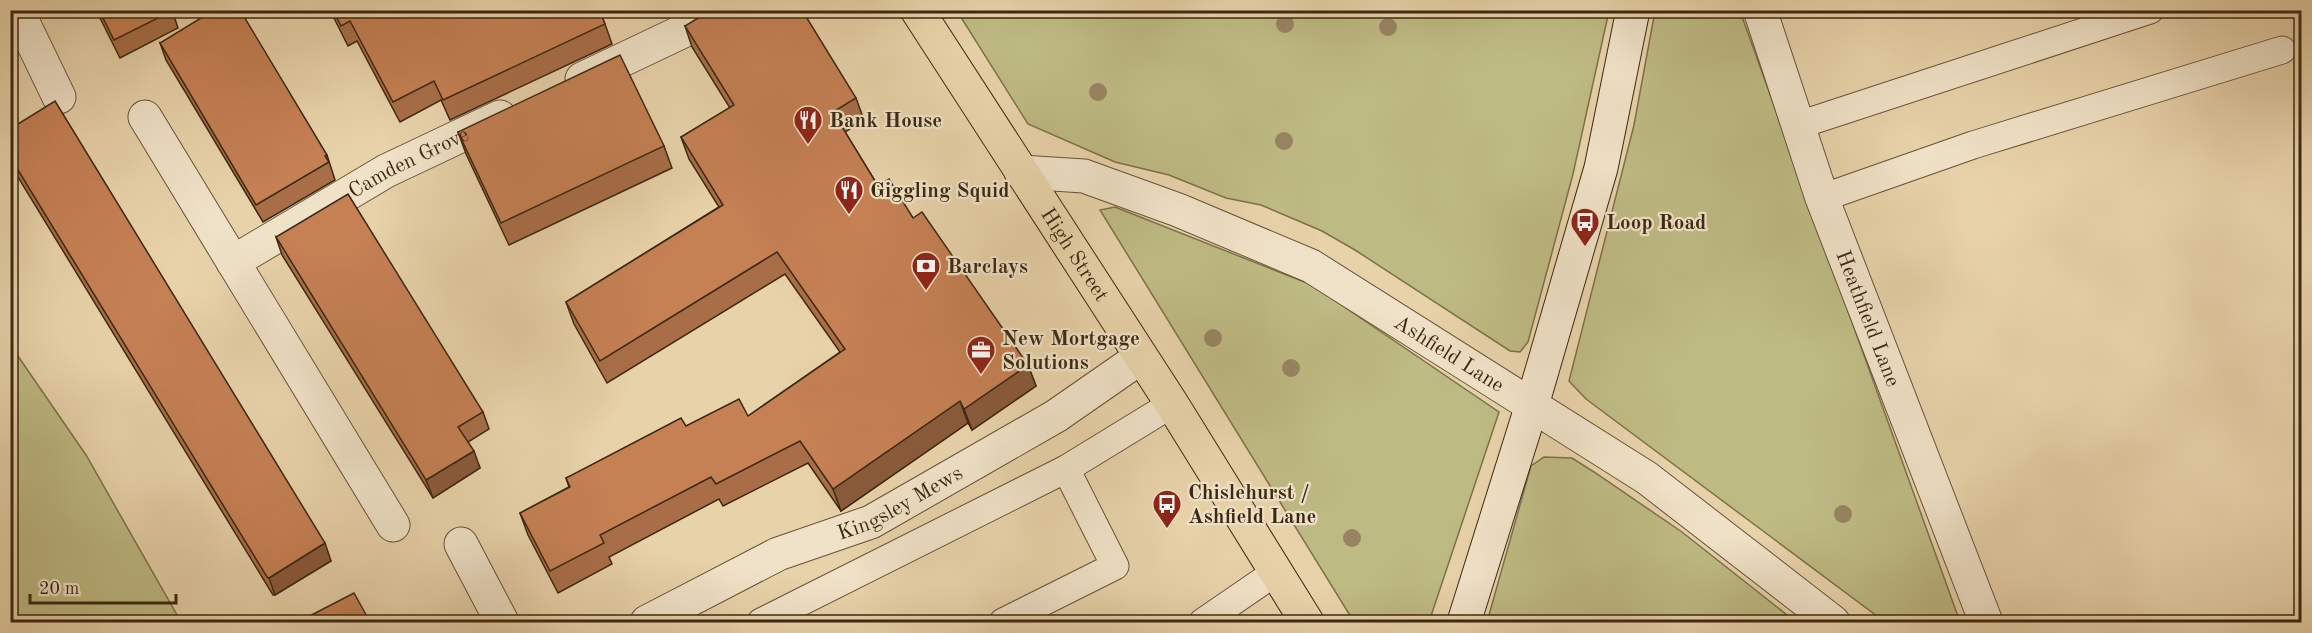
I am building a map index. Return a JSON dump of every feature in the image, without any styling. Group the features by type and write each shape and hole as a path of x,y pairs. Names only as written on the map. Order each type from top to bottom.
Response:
{"main road":[{"name":"High Street","path":"917,10 1172,404 1306,622"}],"street":[{"path":"17,10 59,97"},
{"path":"558,90 698,24 720,10"},
{"path":"1464,622 1532,405 1601,168 1633,10"},
{"name":"Heathfield Lane","path":"1760,10 1822,198 1986,622"},
{"name":"Camden Grove","path":"233,262 386,171 526,105"},
{"path":"145,117 393,525"},
{"name":"Ashfield Lane","path":"1022,172 1084,176 1178,210 1311,266 1647,478 1833,622"},
{"name":"Kingsley Mews","path":"647,622 778,554 871,522 1056,416 1141,357"},
{"path":"461,544 502,622"}],"lane":[{"path":"1799,125 2150,10"},
{"path":"1822,198 1973,145 2282,50"},
{"path":"761,622 1066,469 1172,404"},
{"path":"1003,622 1114,566 1066,469"},
{"path":"1203,622 1276,572"}],"shaded area":[{"path":"957,11 1609,11 1573,174 1528,342 1520,352 1510,351 1322,231 1261,205 1226,198 1169,175 1115,162 1028,124"},
{"path":"1655,11 1740,11 1960,622 1885,622 1586,399 1569,381 1634,125"},
{"path":"1115,207 1312,285 1499,412 1429,622 1354,622 1100,210"},
{"path":"11,346 86,455 181,622 11,622"},
{"path":"1544,457 1572,458 1594,472 1682,532 1796,622 1487,622 1531,466"}],"building":[{"path":"99,10 172,10 172,11 114,40"},
{"path":"214,10 240,10 327,155 325,156 329,162 256,205 160,43"},
{"path":"333,10 599,10 605,24 443,100 434,81 393,102 350,21 341,26"},
{"path":"711,10 802,10 856,98 833,112 878,186 889,179 913,218 922,212 1028,365 964,409 960,401 833,489 800,441 716,484 711,477 600,535 604,543 550,571 520,513 570,487 566,478 681,418 686,426 739,399 748,416 845,349 777,252 600,361 566,302 723,205 681,137 734,105 685,26"},
{"path":"620,55 664,146 501,223 458,132"},
{"path":"55,101 325,543 269,578 10,157 10,129"},
{"path":"348,194 483,412 458,427 474,451 426,480 276,237"},
{"path":"354,593 370,622 298,622"}],"place":[{"name":"Bank House","path":"808,146"},
{"name":"Giggling Squid","path":"849,216"},
{"name":"Loop Road","path":"1585,248"},
{"name":"Barclays","path":"926,292"},
{"name":"New Mortgage Solutions","path":"981,376"},
{"name":"Chislehurst / Ashfield Lane","path":"1167,530"}]}
